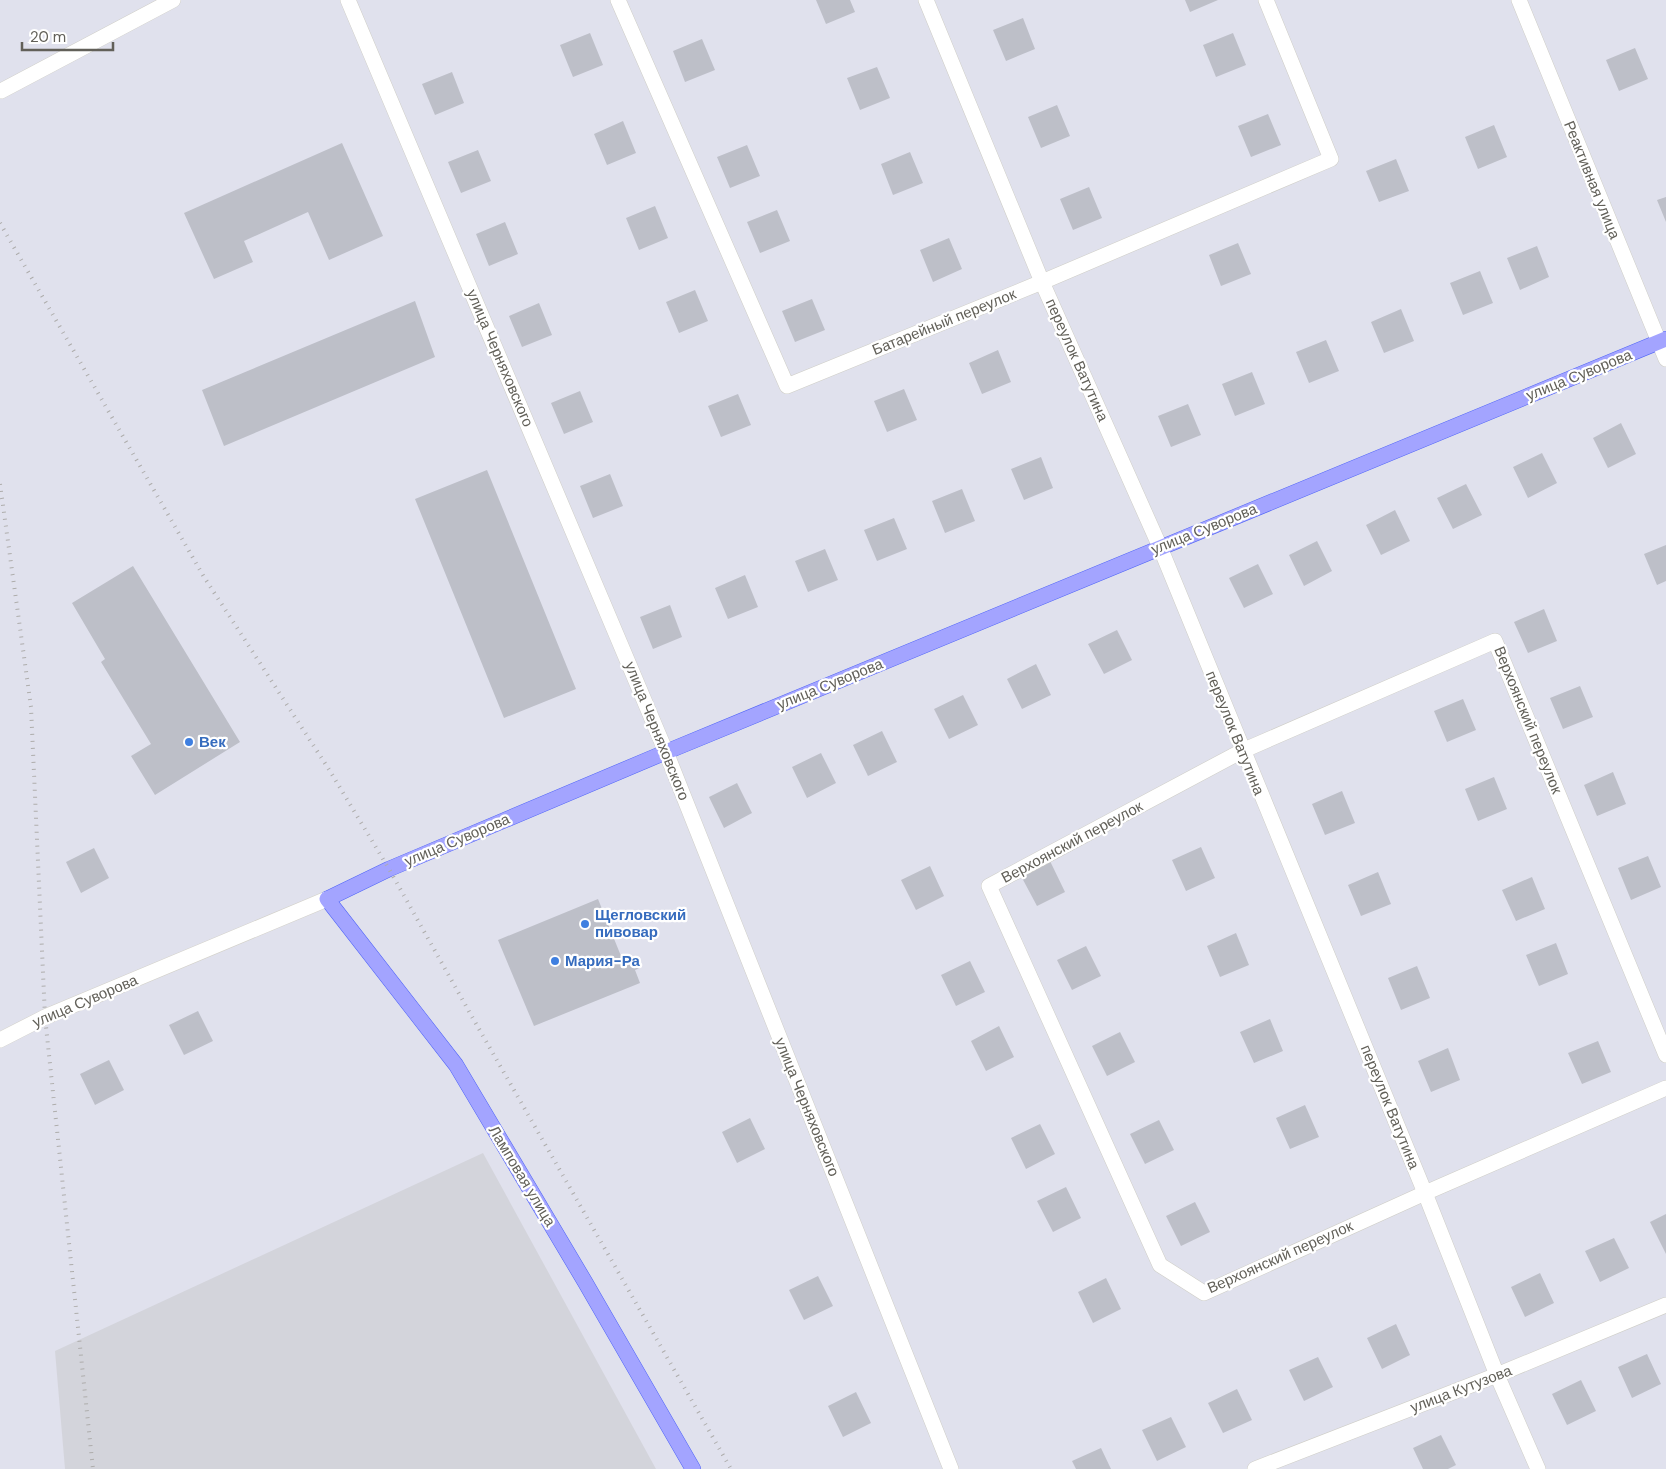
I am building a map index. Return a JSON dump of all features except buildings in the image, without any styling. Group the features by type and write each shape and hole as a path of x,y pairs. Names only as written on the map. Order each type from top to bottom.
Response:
{"main road":[{"name":"улица Суворова","path":"327,899 389,869 666,752 1662,341"},
{"name":"Ламповая улица","path":"327,899 456,1065 693,1469"}],"street":[{"path":"0,91 173,0"},
{"name":"улица Черняховского","path":"348,0 666,752 951,1469"},
{"name":"Батарейный переулок","path":"618,0 787,386 1042,282 1331,160 1266,0"},
{"name":"переулок Ватутина","path":"926,0 1042,282 1160,547 1242,751 1425,1192 1497,1375 1538,1469"},
{"name":"Реактивная улица","path":"1519,0 1662,341 1666,359"},
{"name":"Верхоянский переулок","path":"1666,1054 1495,640 1242,751 989,886 1160,1265 1204,1293 1425,1192 1666,1088"},
{"name":"улица Суворова","path":"0,1040 45,1017 327,899"},
{"name":"улица Кутузова","path":"1255,1469 1497,1375 1666,1305"}],"shaded area":[{"path":"483,1153 656,1469 65,1469 55,1351"}],"railway":[{"path":"0,223 204,577 330,771 389,869 731,1469"},
{"path":"0,484 31,707 45,1017 93,1469"}],"place":[{"name":"Век","path":"189,742"},
{"name":"Щегловский пивовар","path":"585,924"},
{"name":"Мария-Ра","path":"555,961"}]}
